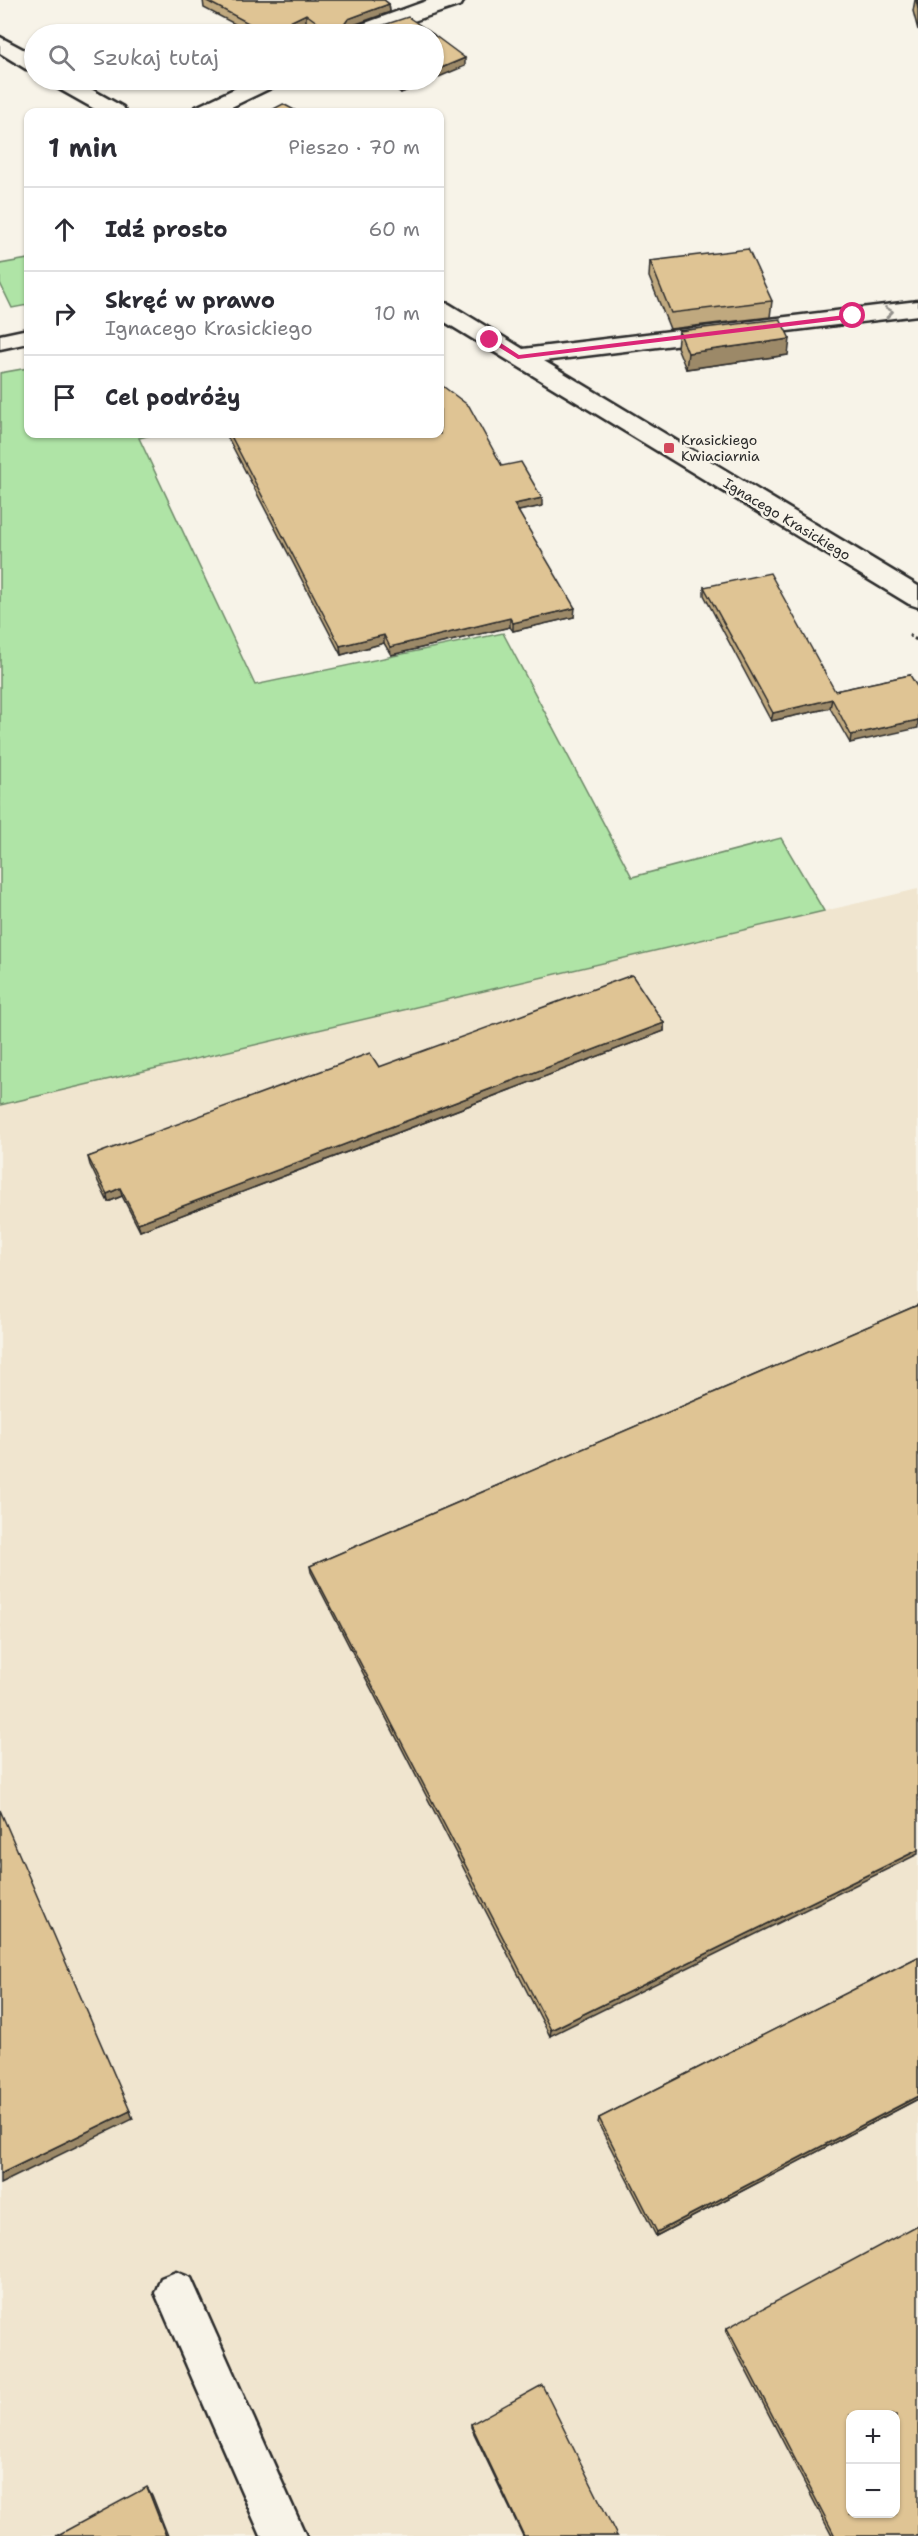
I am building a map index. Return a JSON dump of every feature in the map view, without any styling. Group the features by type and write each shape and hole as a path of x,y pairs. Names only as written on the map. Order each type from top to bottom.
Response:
{"street":[{"path":"383,24 421,9 453,0"},
{"path":"0,44 24,58"},
{"path":"77,90 108,108"},
{"path":"212,108 249,90"},
{"path":"518,357 918,308"},
{"name":"Ignacego Krasickiego","path":"444,311 918,598"},
{"path":"0,342 24,337"},
{"path":"176,2293 284,2536"}],"shaded area":[{"path":"918,889 918,2536 0,2536 0,1105"}],"green space":[{"path":"24,260 24,306 12,308 0,283 0,264"},
{"path":"24,369 24,438 139,438 255,685 503,633 632,877 781,838 824,911 0,1105 0,373"}],"building":[{"path":"205,0 384,0 389,4 348,19 344,24 320,24 306,14 285,24 250,24"},
{"path":"408,17 418,24 387,24"},
{"path":"444,42 465,58 444,67"},
{"path":"283,104 290,108 276,108"},
{"path":"748,249 772,301 671,313 650,261"},
{"path":"780,319 790,339 688,353 679,331"},
{"path":"444,387 469,406 502,466 521,462 542,498 514,504 575,608 513,623 510,618 390,647 384,635 340,646 232,438 444,438"},
{"path":"770,573 835,691 910,675 918,688 918,720 851,735 832,699 773,713 704,587"},
{"path":"632,975 664,1023 138,1223 120,1188 107,1194 88,1157 370,1053 379,1067"},
{"path":"918,1305 918,1850 551,2030 310,1566"},
{"path":"0,1810 130,2111 0,2174"},
{"path":"918,1957 918,2096 657,2232 599,2118"},
{"path":"918,2225 918,2536 835,2536 727,2328"},
{"path":"542,2385 617,2536 524,2536 471,2424"},
{"path":"147,2487 166,2536 56,2536"}],"place":[{"name":"Krasickiego Kwiaciarnia","path":"669,448"}],"route":[{"path":"490,340 518,357 853,316"}]}
